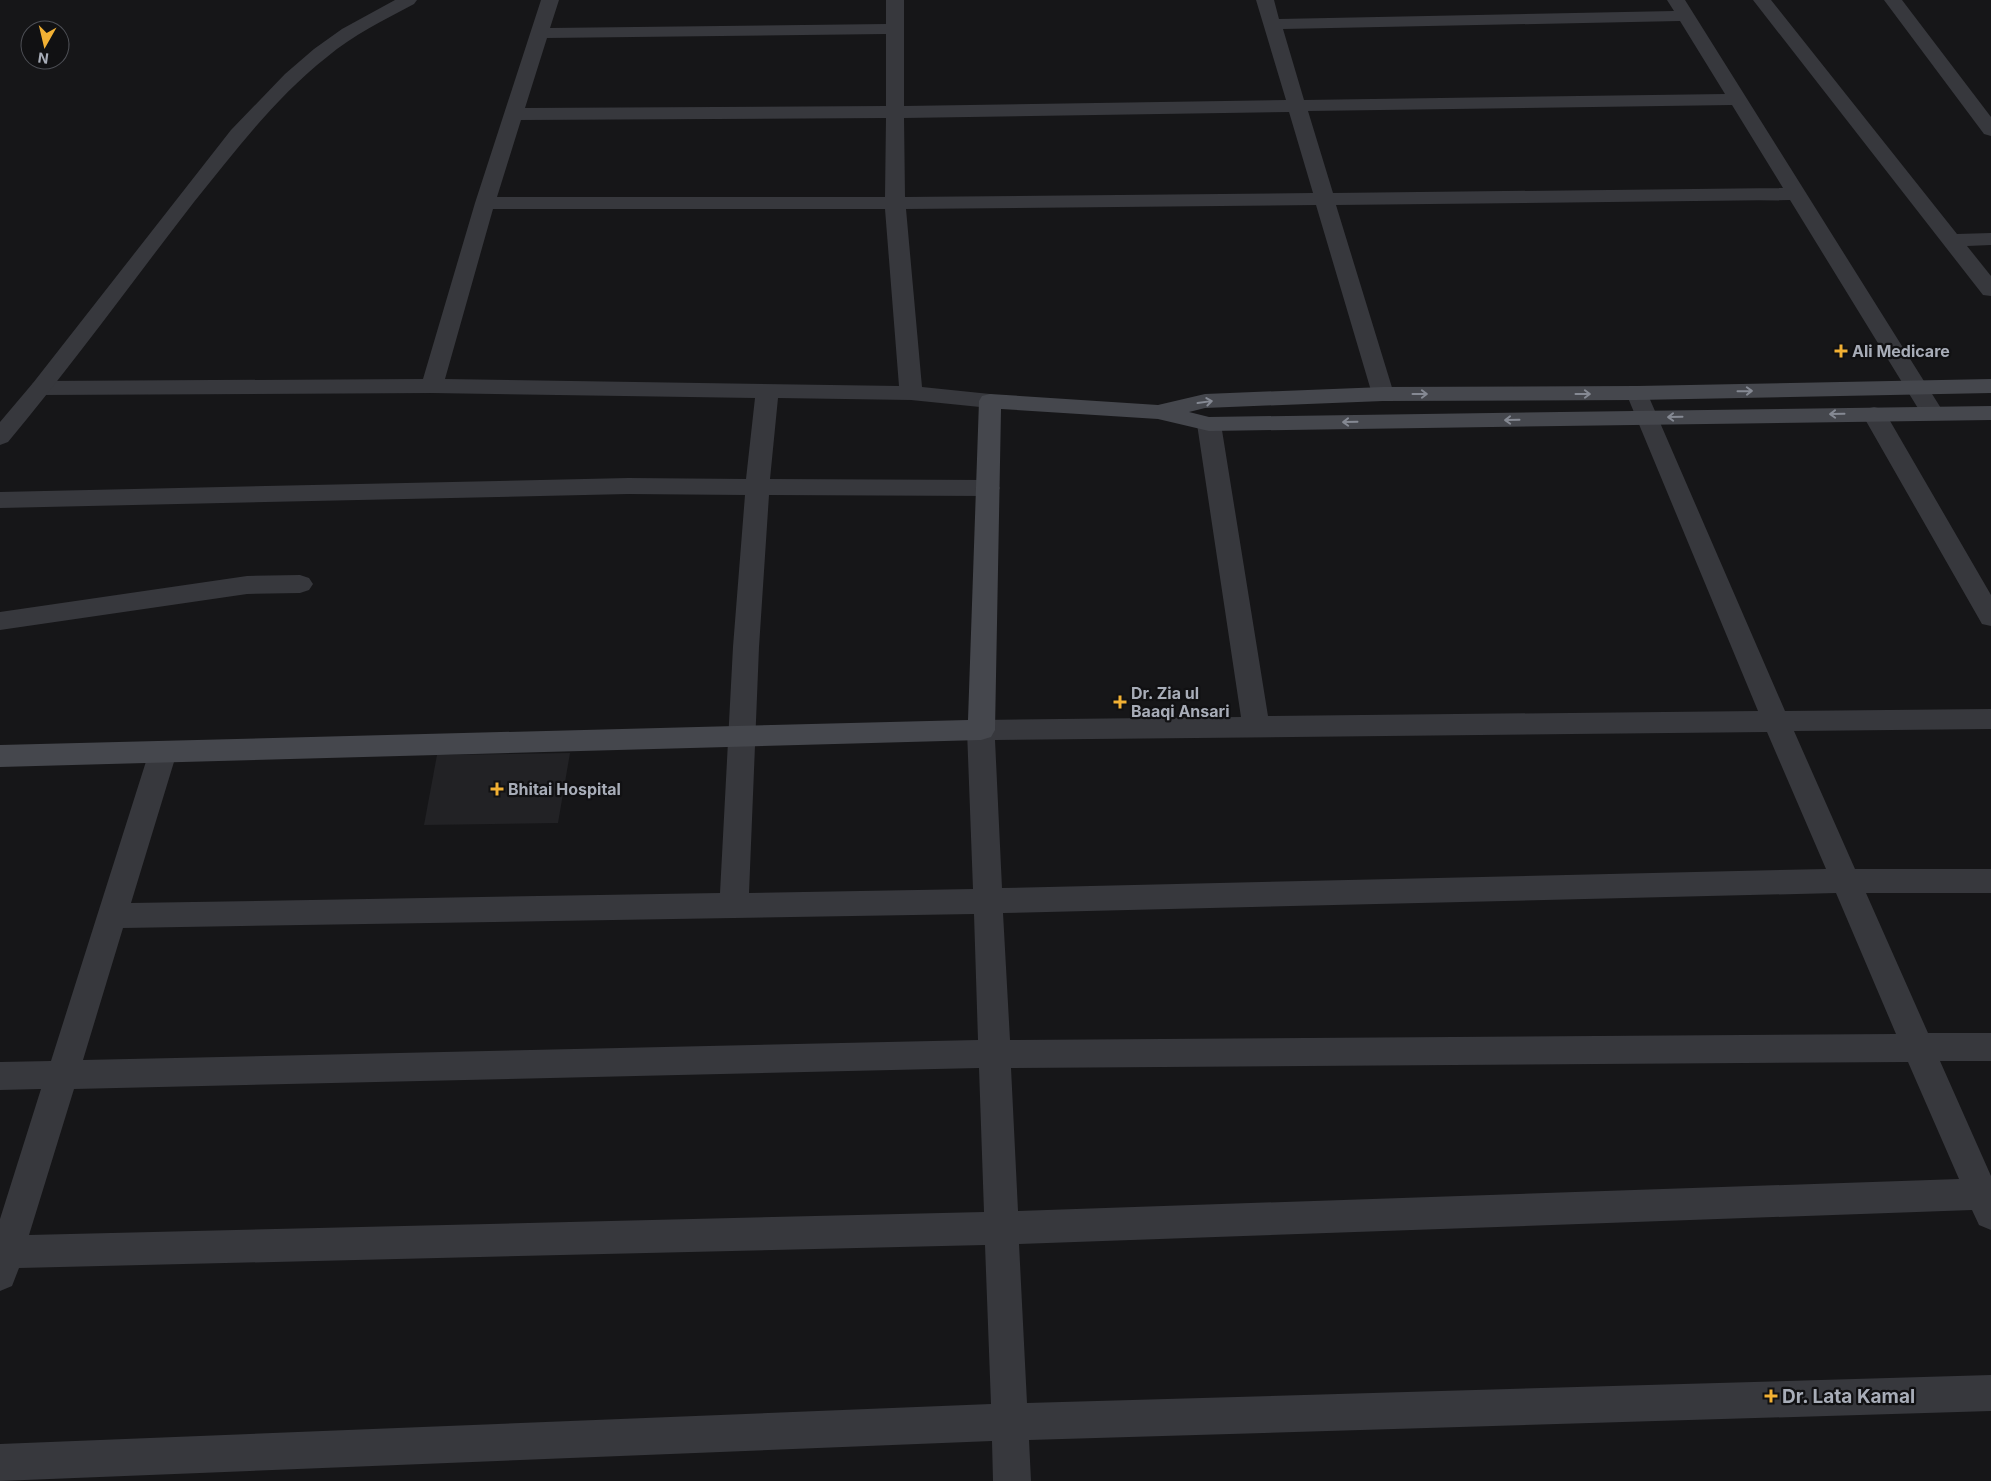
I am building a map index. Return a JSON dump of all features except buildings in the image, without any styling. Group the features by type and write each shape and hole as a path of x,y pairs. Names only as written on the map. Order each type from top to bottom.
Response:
{"main road":[{"path":"0,756 981,730 990,401 1158,412 1209,424 1642,406 1916,387 1991,386"},
{"path":"1158,412 1205,401 1383,394 1874,414 1991,413"}],"street":[{"path":"0,437 41,388 238,134 320,52 348,33 408,0"},
{"path":"432,386 485,203 550,0"},
{"path":"895,0 895,203 911,393"},
{"path":"1265,0 1383,394"},
{"path":"1762,0 1991,290"},
{"path":"1893,0 1991,130"},
{"path":"1272,24 1681,8 1932,413"},
{"path":"539,33 895,29"},
{"path":"514,114 895,112 1738,99"},
{"path":"485,203 895,203 1796,194"},
{"path":"1951,240 1991,239"},
{"path":"41,388 432,386 767,390 911,393 990,401"},
{"path":"734,905 740,736 756,487 767,390"},
{"path":"163,752 2,1259 1001,1228 1988,1201 1845,882 1642,406"},
{"path":"1874,414 1991,617"},
{"path":"1209,424 1256,727"},
{"path":"0,500 618,487 988,488"},
{"path":"0,621 247,585 300,584"},
{"path":"1012,1481 981,730 1991,719"},
{"path":"112,916 1845,882 1991,881"},
{"path":"0,1076 994,1054 1991,1047"},
{"path":"0,1463 1010,1422 1991,1394"}],"shaded area":[{"name":"Bhitai Hospital","path":"570,753 558,823 424,825 437,755"}],"place":[{"name":"Ali Medicare","path":"1841,351"},
{"name":"Dr. Zia ul Baaqi Ansari","path":"1120,702"},
{"name":"Bhitai Hospital","path":"497,789"},
{"name":"Dr. Lata Kamal","path":"1771,1396"}]}
